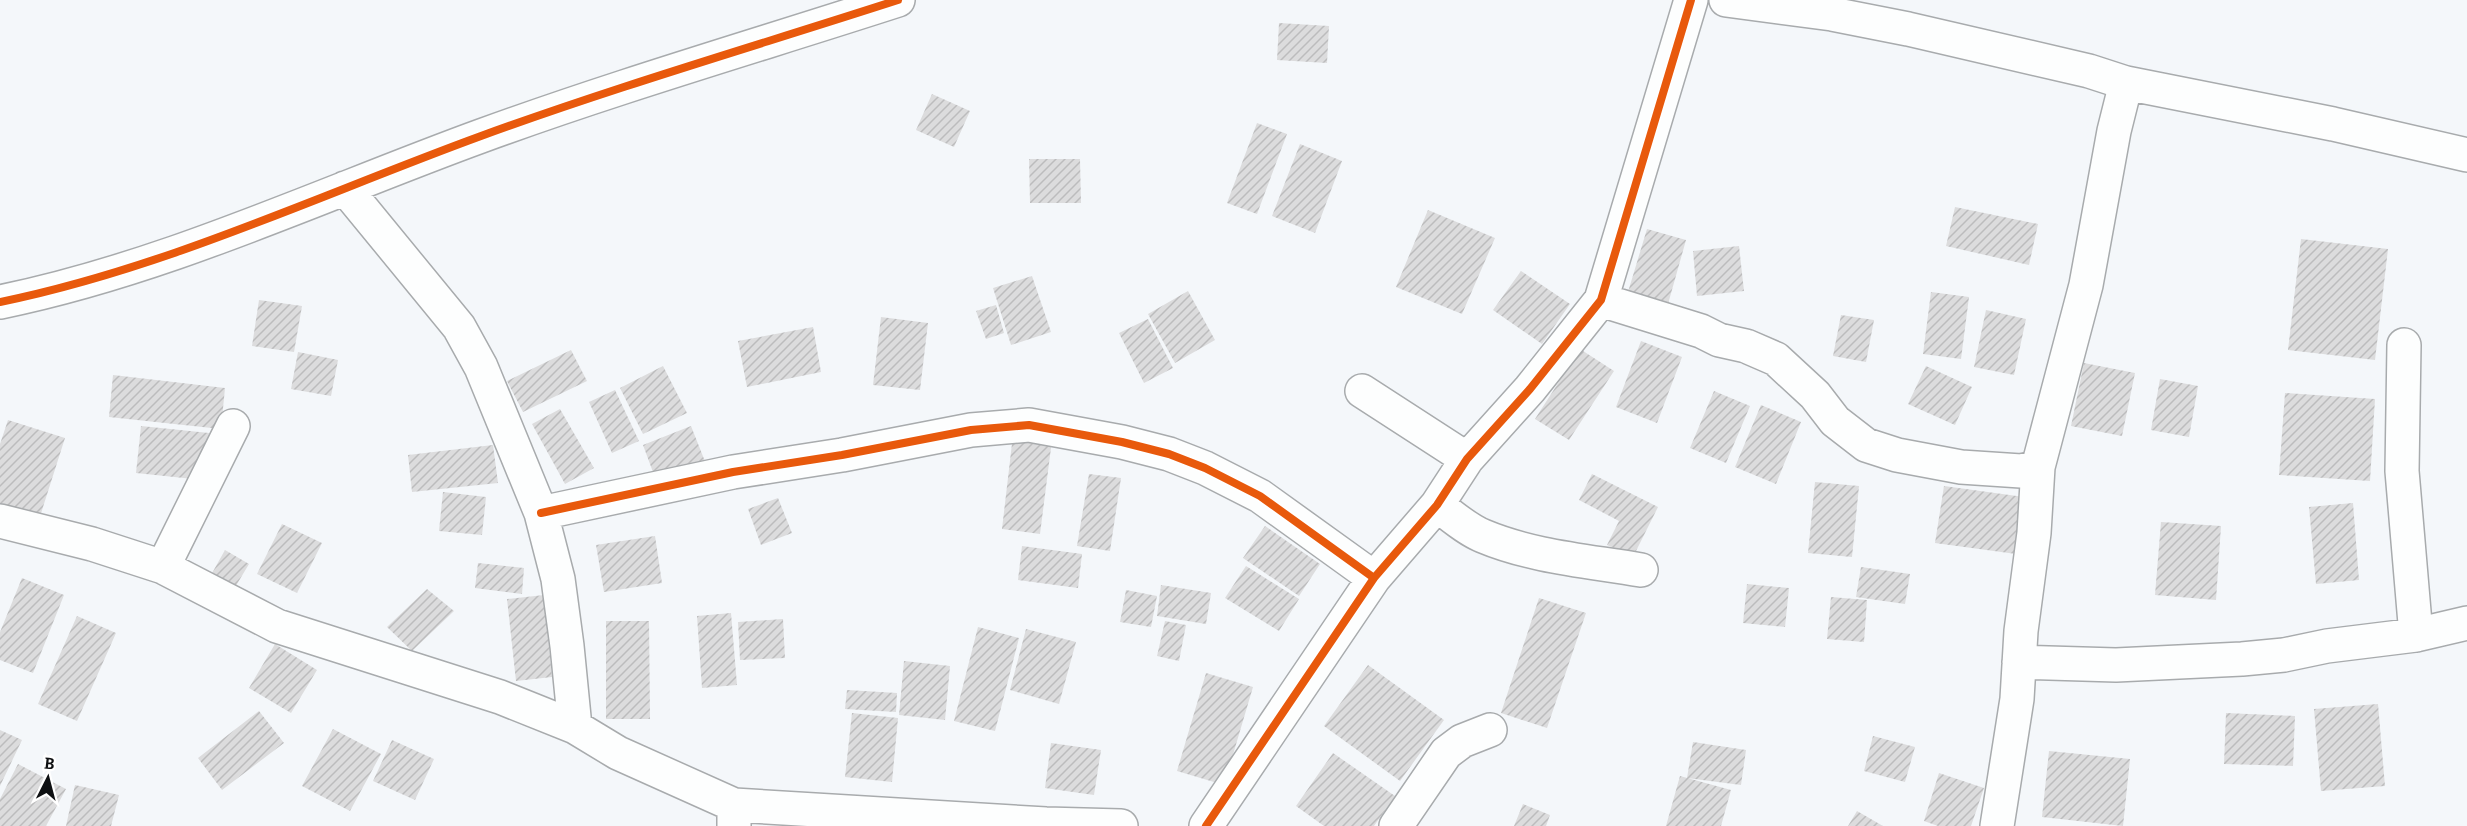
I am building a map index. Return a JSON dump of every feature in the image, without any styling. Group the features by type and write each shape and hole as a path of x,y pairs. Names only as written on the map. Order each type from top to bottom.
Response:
{"street":[{"path":"0,302 70,286 169,254 481,136 598,95 898,0"},
{"path":"1206,826 1374,578 1437,505 1467,459 1530,389 1601,300 1691,0"},
{"path":"1726,0 1832,14 1908,28 2090,71 2126,83 2322,122 2467,155"},
{"path":"1997,826 2017,699 2034,533 2038,467 2092,257 2114,131 2126,83"},
{"path":"345,188 459,327 481,367 541,513 558,579 575,727"},
{"path":"1601,300 1701,331 1719,340 1746,346 1776,359 1809,389 1835,422 1866,445 1897,455 1961,467 2021,471 2038,467"},
{"path":"2404,345 2402,471 2416,635"},
{"path":"1362,391 1467,459"},
{"path":"541,513 733,472 842,455 971,430 1029,425 1122,442 1169,454 1205,468 1260,496 1374,578"},
{"path":"163,567 233,426"},
{"path":"1437,505 1481,535 1502,543 1545,554 1641,570"},
{"path":"0,521 92,544 163,567 277,626 500,697 575,727 734,816 1121,826"},
{"path":"2019,662 2116,665 2242,659 2416,635 2467,623"},
{"path":"1396,826 1446,753 1462,741 1490,730"}],"building":[{"path":"1279,23 1329,26 1327,63 1277,60"},
{"path":"932,94 970,111 954,147 916,130"},
{"path":"1257,123 1287,134 1257,214 1227,203"},
{"path":"1300,144 1342,161 1315,233 1272,216"},
{"path":"1029,159 1080,159 1081,203 1030,203"},
{"path":"1955,207 2038,224 2029,265 1946,246"},
{"path":"1428,210 1495,238 1462,314 1396,287"},
{"path":"1647,229 1686,240 1668,304 1628,292"},
{"path":"2301,239 2388,249 2375,360 2288,350"},
{"path":"1739,246 1744,291 1697,296 1693,251"},
{"path":"1521,271 1570,304 1542,344 1493,310"},
{"path":"1032,276 1051,332 1011,345 993,288"},
{"path":"1188,291 1215,340 1175,363 1148,314"},
{"path":"1931,292 1969,297 1961,359 1923,354"},
{"path":"259,300 302,306 294,352 252,346"},
{"path":"996,305 1004,333 986,339 976,311"},
{"path":"1986,310 2026,319 2014,375 1974,367"},
{"path":"1841,315 1874,320 1866,362 1833,356"},
{"path":"881,317 928,323 920,390 873,385"},
{"path":"1148,319 1173,368 1144,383 1119,333"},
{"path":"813,327 821,372 747,387 738,341"},
{"path":"1641,341 1682,357 1657,423 1616,407"},
{"path":"1580,349 1614,371 1569,440 1535,419"},
{"path":"571,350 587,381 523,412 507,381"},
{"path":"298,352 338,360 331,396 291,389"},
{"path":"2084,363 2135,373 2122,436 2071,426"},
{"path":"663,366 687,413 643,434 620,388"},
{"path":"1926,366 1972,387 1955,425 1908,404"},
{"path":"113,375 225,388 221,429 109,417"},
{"path":"2160,379 2198,386 2189,437 2151,430"},
{"path":"615,390 639,441 612,453 589,402"},
{"path":"1714,391 1750,406 1726,463 1690,448"},
{"path":"2285,393 2375,399 2370,481 2279,475"},
{"path":"1761,405 1801,422 1776,484 1735,467"},
{"path":"560,409 594,468 565,484 532,424"},
{"path":"8,420 65,438 36,529 0,517 0,444"},
{"path":"141,426 209,433 203,480 136,473"},
{"path":"691,426 706,464 657,483 643,445"},
{"path":"1013,435 1052,440 1040,534 1002,529"},
{"path":"493,445 498,483 412,492 408,455"},
{"path":"1089,474 1121,478 1110,551 1077,546"},
{"path":"1592,474 1658,507 1633,557 1607,545 1619,521 1579,500"},
{"path":"1815,482 1859,486 1852,557 1808,553"},
{"path":"1944,486 2024,497 2016,554 1935,543"},
{"path":"443,492 486,497 482,535 439,531"},
{"path":"778,498 792,533 761,545 748,509"},
{"path":"2353,503 2359,580 2316,584 2309,507"},
{"path":"2161,522 2221,526 2216,600 2155,595"},
{"path":"282,524 322,543 297,593 257,574"},
{"path":"1265,526 1320,564 1299,596 1243,558"},
{"path":"655,536 662,583 604,592 596,545"},
{"path":"1022,546 1082,554 1078,588 1018,580"},
{"path":"225,550 249,564 234,589 211,575"},
{"path":"478,563 524,568 522,594 475,588"},
{"path":"1246,566 1299,599 1279,631 1225,598"},
{"path":"1861,567 1910,574 1905,604 1856,597"},
{"path":"22,578 64,595 33,673 0,660 0,632"},
{"path":"1747,584 1789,588 1785,627 1743,623"},
{"path":"1161,585 1211,593 1206,624 1157,616"},
{"path":"427,589 454,611 412,651 387,627"},
{"path":"1126,590 1157,596 1151,627 1120,622"},
{"path":"544,595 552,677 516,681 507,599"},
{"path":"1831,597 1867,600 1864,642 1827,639"},
{"path":"1539,598 1586,613 1547,728 1501,713"},
{"path":"731,613 737,685 702,688 697,616"},
{"path":"77,616 116,633 77,721 38,704"},
{"path":"783,619 785,658 740,660 738,622"},
{"path":"606,621 649,621 650,719 606,719"},
{"path":"1165,621 1186,625 1179,661 1157,656"},
{"path":"978,627 1019,638 995,731 954,721"},
{"path":"1026,629 1076,642 1059,704 1010,690"},
{"path":"275,644 317,670 291,713 249,688"},
{"path":"904,661 950,666 945,720 899,715"},
{"path":"1368,665 1444,720 1400,781 1324,726"},
{"path":"1206,673 1253,687 1224,785 1177,771"},
{"path":"847,690 897,693 896,712 845,709"},
{"path":"2378,704 2385,786 2321,791 2314,709"},
{"path":"259,711 284,743 222,790 198,758"},
{"path":"852,713 898,718 892,782 845,777"},
{"path":"2226,713 2295,716 2293,766 2224,764"},
{"path":"333,729 381,754 350,811 302,786"},
{"path":"0,730 22,740 0,786"},
{"path":"1873,736 1915,747 1905,782 1864,771"},
{"path":"392,740 434,759 415,800 373,781"},
{"path":"1693,742 1746,750 1741,785 1687,778"},
{"path":"1051,743 1101,750 1094,795 1045,788"},
{"path":"2049,751 2130,759 2123,826 2042,817"},
{"path":"1333,753 1395,796 1374,826 1324,826 1296,806"},
{"path":"18,764 66,789 46,826 0,826 0,799"},
{"path":"1939,773 1984,788 1971,826 1938,826 1924,821"},
{"path":"1680,776 1731,790 1721,826 1666,826"},
{"path":"75,785 119,795 111,826 66,826"},
{"path":"1523,804 1550,815 1546,826 1514,826"},
{"path":"1857,811 1883,826 1848,826"}],"cycle path":[{"path":"0,302 123,270 183,250 481,136 636,83 898,0"},
{"path":"1206,826 1374,578 1437,505 1467,459 1530,389 1601,300 1691,0"},
{"path":"541,513 733,472 842,455 971,430 1029,425 1122,442 1169,454 1205,468 1260,496 1374,578"}]}
